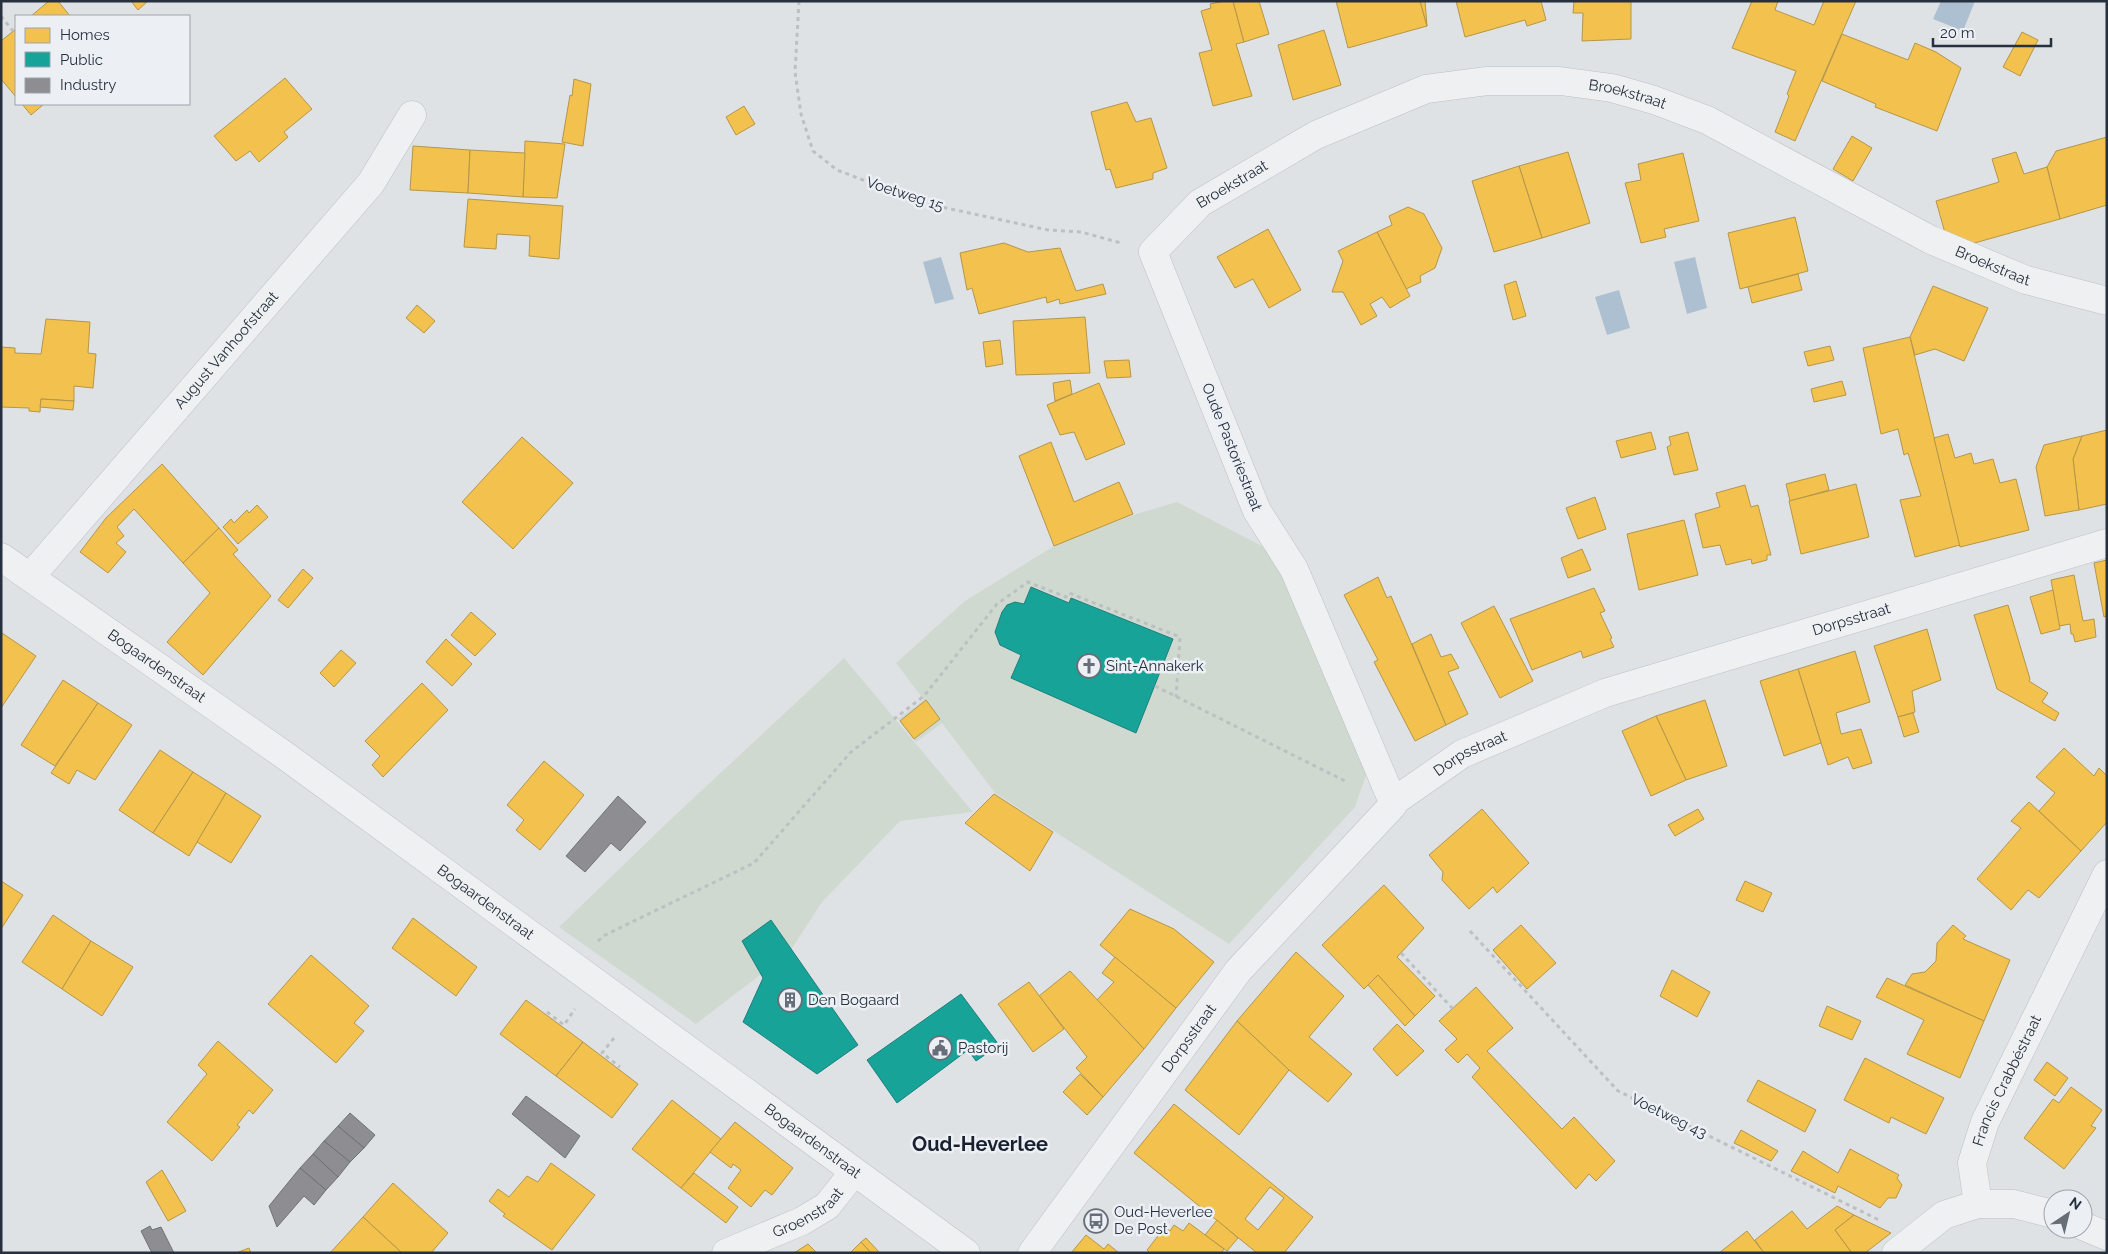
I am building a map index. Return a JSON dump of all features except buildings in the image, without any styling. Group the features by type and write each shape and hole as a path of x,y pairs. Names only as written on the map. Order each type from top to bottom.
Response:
{"street":[{"name":"Broekstraat","path":"1153,252 1200,203 1316,135 1426,90 1487,81 1560,81 1612,88 1654,100 1707,120 1931,240 2026,280 2107,301"},
{"name":"August Vanhoofstraat","path":"30,577 371,183 412,115"},
{"name":"Oude Pastoriestraat","path":"1153,252 1257,511 1294,569 1393,804"},
{"name":"Dorpsstraat","path":"1032,1253 1238,971 1393,804 1462,754 1605,693 2107,543"},
{"name":"Bogaardenstraat","path":"1,557 287,757 966,1253"},
{"name":"Francis Crabbéstraat","path":"1978,1204 1972,1163 1985,1122 2107,874"},
{"name":"Groenstraat","path":"726,1253 802,1221 827,1206 854,1172"},
{"path":"1906,1246 1944,1215 1978,1204 2014,1204 2043,1211"},
{"path":"2093,1230 2107,1236"}],"path":[{"name":"Voetweg 15","path":"799,1 795,72 801,114 813,151 836,170 923,203 1048,230 1081,232 1153,252"},
{"path":"1,16 14,31"},
{"path":"597,942 605,935 754,863 851,752 924,696 997,604 1028,582 1066,596 1069,593 1180,637 1176,697"},
{"path":"1155,686 1393,804"},
{"name":"Voetweg 43","path":"1470,931 1618,1091 1906,1246"},
{"path":"1401,953 1453,1009"},
{"path":"548,1012 564,1025 578,1005"},
{"path":"616,1034 602,1053 620,1067"}],"shaded area":[{"path":"1177,502 1281,556 1367,772 1355,807 1229,944 995,793 942,723 916,742 898,719 924,700 896,663 965,601 1054,546 1133,515"},
{"path":"844,658 973,812 900,821 822,902 789,953 696,1024 559,927 670,820"}],"water":[{"path":"1941,1 1975,1 1963,31 1933,19"},
{"path":"941,257 954,299 935,304 923,262"},
{"path":"1695,257 1707,308 1687,314 1674,262"},
{"path":"1619,290 1630,328 1607,335 1595,297"}],"place":[{"name":"Sint-Annakerk","path":"1089,666"},
{"name":"Den Bogaard","path":"790,1000"},
{"name":"Pastorij","path":"940,1048"},
{"name":"Oud-Heverlee De Post","path":"1096,1221"}],"district":[{"name":"Oud-Heverlee","path":"980,1144"}]}
